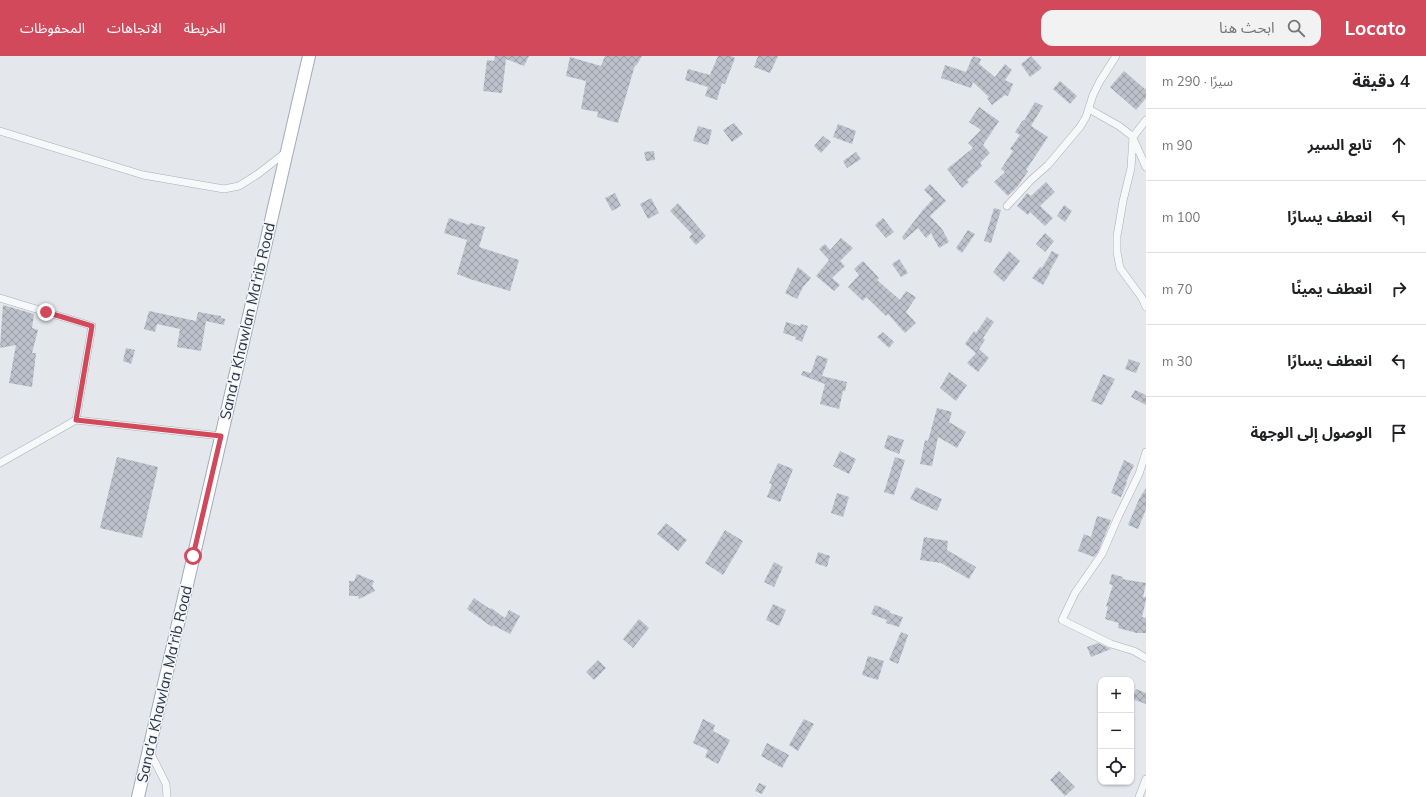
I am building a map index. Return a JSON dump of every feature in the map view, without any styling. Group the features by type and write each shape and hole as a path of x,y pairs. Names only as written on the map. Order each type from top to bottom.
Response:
{"main road":[{"name":"Sana'a Khawlan Ma'rib Road","path":"138,797 308,56"}],"street":[{"path":"1007,206 1031,180 1048,165 1080,127 1086,117 1100,82 1116,56"},
{"path":"1089,109 1126,130 1133,137 1146,167"},
{"path":"1146,120 1133,137 1131,168 1117,236 1117,252 1120,268 1142,298 1146,307"},
{"path":"0,131 143,175 224,189 239,186 258,174 285,153"},
{"path":"0,298 92,326 76,420"},
{"path":"0,463 76,420 221,436"},
{"path":"1146,452 1139,474 1102,554 1075,593 1062,620 1111,644 1134,651 1146,658"},
{"path":"149,750 166,784 167,797"},
{"path":"1139,797 1146,778"}],"building":[{"path":"495,56 529,56 524,66 506,59 502,93 483,91 487,60 494,61"},
{"path":"605,56 642,56 636,66 635,65 618,123 597,117 598,112 581,109 586,81 566,76 570,57 601,66"},
{"path":"718,56 731,56 735,58 725,84 722,83 717,100 705,96 708,87 685,80 688,69 710,75"},
{"path":"758,56 778,56 770,73 754,67"},
{"path":"973,56 981,59 979,64 995,77 1005,64 1012,70 1005,80 1013,84 1008,96 1005,95 992,105 987,98 989,97 973,82 971,88 941,78 945,65 966,72"},
{"path":"1031,56 1042,68 1030,77 1021,64"},
{"path":"1124,71 1146,90 1146,98 1136,110 1110,87"},
{"path":"1060,81 1077,96 1070,104 1053,89"},
{"path":"1035,102 1043,106 1031,126 1048,137 1026,170 1028,171 1018,186 1008,196 994,182 1005,172 1001,169 1013,151 1010,149 1020,135 1015,132 1023,120 1024,121"},
{"path":"979,107 999,121 983,145 990,153 980,163 982,166 967,180 969,182 962,188 947,169 973,148 968,143 981,130 969,122"},
{"path":"734,123 743,134 732,142 723,130"},
{"path":"838,124 856,131 852,144 833,137"},
{"path":"698,126 712,130 708,145 693,141"},
{"path":"823,136 831,142 821,153 814,146"},
{"path":"654,151 655,160 646,161 644,152"},
{"path":"856,152 861,159 847,168 843,161"},
{"path":"1046,182 1055,192 1040,206 1053,218 1045,226 1030,212 1028,215 1017,206 1027,193 1031,196"},
{"path":"930,184 946,201 930,216 942,229 949,242 939,248 931,233 926,238 918,228 904,240 902,237 933,199 924,190"},
{"path":"615,193 621,206 612,211 605,198"},
{"path":"651,198 659,213 648,219 640,204"},
{"path":"678,203 706,236 696,245 689,237 692,234 670,211"},
{"path":"1064,205 1072,211 1065,222 1057,216"},
{"path":"994,208 1001,210 991,243 984,241"},
{"path":"449,218 469,225 470,223 485,227 479,247 519,260 510,291 457,274 467,240 444,233"},
{"path":"883,218 894,232 886,238 875,225"},
{"path":"968,230 975,234 962,253 956,248"},
{"path":"1045,233 1054,241 1045,252 1036,244"},
{"path":"841,238 853,248 840,261 845,266 832,278 840,285 834,291 816,276 829,260 819,249 825,244 830,250"},
{"path":"1009,251 1020,261 1004,282 993,272"},
{"path":"1052,251 1059,255 1043,285 1032,278 1040,267 1042,268"},
{"path":"899,259 908,273 901,277 892,264"},
{"path":"863,261 879,278 877,280 900,300 906,291 916,297 906,312 916,323 905,333 888,314 886,316 866,297 863,301 848,287 859,275 854,269"},
{"path":"798,267 811,278 803,287 797,299 785,293"},
{"path":"3,305 34,314 32,328 38,330 32,353 36,353 32,387 9,383 16,345 0,348"},
{"path":"149,311 196,321 198,312 221,316 221,318 225,319 224,325 206,321 201,351 177,347 180,329 157,324 155,332 144,329"},
{"path":"987,317 994,322 983,338 985,340 979,349 989,358 978,372 967,363 976,353 965,344 974,331 976,333"},
{"path":"786,322 800,326 801,324 808,326 802,342 795,339 796,337 783,333"},
{"path":"883,332 894,342 889,348 877,337"},
{"path":"126,348 135,350 131,364 123,361"},
{"path":"817,355 828,359 822,376 847,382 845,391 843,391 839,409 820,404 825,384 801,375 803,371 811,373"},
{"path":"1129,359 1140,363 1136,373 1125,369"},
{"path":"949,372 967,385 956,401 940,388"},
{"path":"1103,374 1115,379 1102,405 1091,401"},
{"path":"1135,390 1146,395 1146,405 1131,397"},
{"path":"937,408 952,412 949,422 966,432 957,448 938,437 932,466 920,464 925,440 928,441"},
{"path":"888,435 904,440 899,454 884,448"},
{"path":"840,451 856,459 849,474 833,466"},
{"path":"117,457 158,467 142,538 100,528"},
{"path":"895,457 905,460 894,495 884,492"},
{"path":"1124,460 1134,465 1121,497 1111,493"},
{"path":"778,463 793,469 780,502 767,497 772,484 769,483"},
{"path":"916,487 942,499 937,511 910,499"},
{"path":"1146,488 1146,509 1138,529 1128,525 1139,499"},
{"path":"837,493 849,497 843,517 831,513"},
{"path":"1097,516 1111,520 1098,552 1094,557 1078,551 1084,534 1091,537"},
{"path":"666,523 687,540 678,551 657,534"},
{"path":"725,530 743,541 723,575 705,563"},
{"path":"924,537 948,541 947,550 976,567 969,579 941,563 920,560"},
{"path":"818,552 830,556 827,567 815,563"},
{"path":"774,562 783,567 774,587 764,582"},
{"path":"357,574 374,581 372,586 375,591 359,599 358,596 349,596 349,581 354,581"},
{"path":"1112,574 1123,577 1122,579 1146,583 1143,597 1146,597 1146,600 1142,617 1146,618 1146,633 1137,633 1118,628 1119,623 1105,619 1108,607 1106,606 1113,585 1109,584"},
{"path":"474,598 505,618 509,610 520,616 510,634 493,625 492,627 467,609"},
{"path":"773,604 786,610 779,626 766,620"},
{"path":"875,605 890,611 890,613 903,617 899,627 886,623 887,620 871,614"},
{"path":"639,619 649,628 633,648 623,639"},
{"path":"901,632 908,635 898,664 889,660"},
{"path":"1098,643 1111,649 1091,657 1087,647"},
{"path":"868,656 884,661 878,680 862,675"},
{"path":"598,660 606,668 594,680 586,672"},
{"path":"1136,689 1146,693 1146,704 1134,700"},
{"path":"703,719 715,725 713,731 730,740 718,764 705,757 708,750 693,743"},
{"path":"804,719 814,724 798,751 789,745"},
{"path":"767,743 789,755 782,768 761,756"},
{"path":"1059,771 1075,787 1065,796 1050,780"},
{"path":"759,783 766,786 762,794 755,791"}],"route":[{"path":"46,312 92,326 76,420 221,436 193,556"}]}
